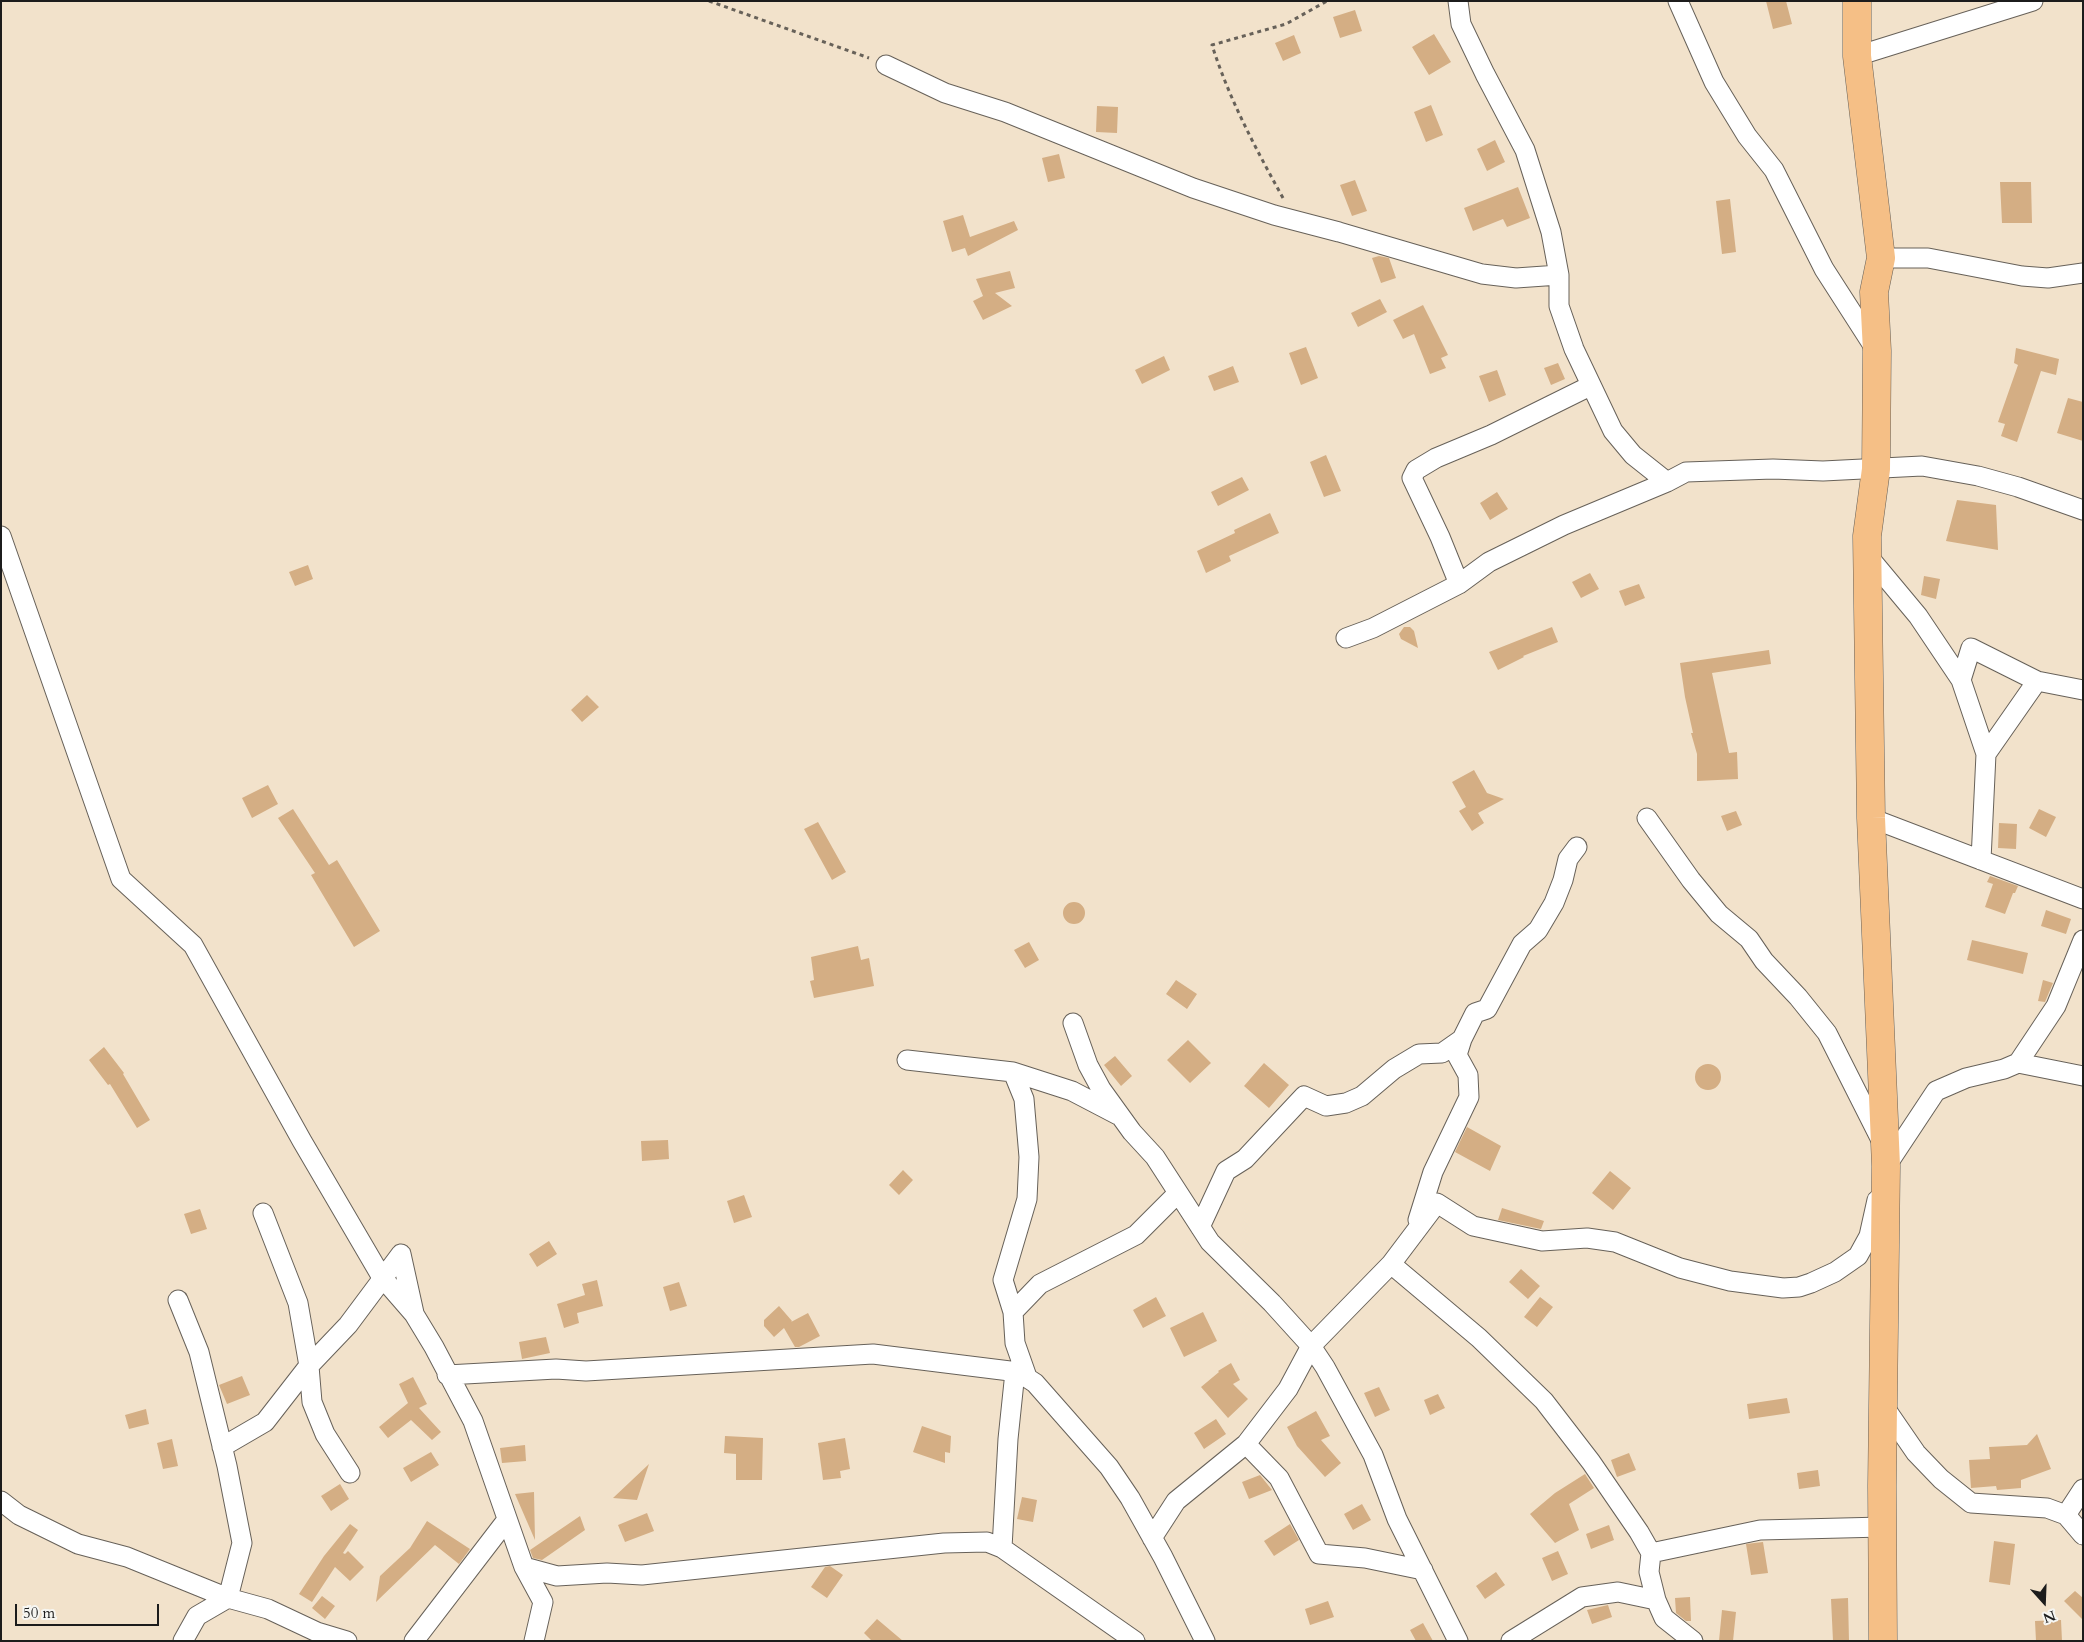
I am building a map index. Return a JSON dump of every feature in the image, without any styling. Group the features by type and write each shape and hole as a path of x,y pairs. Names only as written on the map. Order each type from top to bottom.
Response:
{"main road":[{"path":"1857,1 1857,56 1880,258 1874,292 1877,351 1876,469 1867,536 1871,818 1885,1156 1884,1641"}],"street":[{"path":"1458,1 1461,24 1525,150 1551,232 1559,275 1559,306 1590,386 1613,432 1632,455 1667,482"},
{"path":"1678,1 1714,82 1747,136 1774,170 1824,269 1877,351"},
{"path":"1857,56 2033,1"},
{"path":"886,64 945,93 1005,112 1192,188 1482,274 1516,278 1559,275"},
{"path":"1880,258 1928,258 2022,276 2048,278 2083,273"},
{"path":"1459,584 1440,537 1412,478 1416,470 1436,458 1508,426 1590,386"},
{"path":"1346,638 1373,628 1459,584 1489,562 1564,524 1667,482 1686,472 1773,468 1823,471 1922,466 1978,476 2018,487 2083,510"},
{"path":"1,536 122,879 193,945 302,1141 383,1280 414,1314 434,1347 447,1375 473,1421 490,1467 506,1521 524,1566 543,1602 534,1641"},
{"path":"1868,556 1918,616 1962,680 1986,754 1981,860"},
{"path":"1962,680 1971,648 2037,681 2083,690"},
{"path":"1986,754 2037,681"},
{"path":"1647,818 1691,880 1719,914 1749,939 1764,961 1798,997 1827,1033 1885,1156"},
{"path":"1871,818 2083,899"},
{"path":"1414,1234 1433,1172 1469,1097 1468,1075 1458,1055 1462,1039 1475,1013 1488,1009 1522,944 1538,930 1554,903 1563,880 1568,859 1577,847"},
{"path":"1152,1538 1176,1501 1246,1444 1288,1390 1311,1346 1391,1264 1437,1203 1473,1226 1542,1241 1587,1238 1615,1242 1680,1268 1722,1279 1783,1288 1799,1287 1835,1272 1858,1256 1868,1236 1885,1156 1936,1091 1966,1078 2004,1069 2018,1063 2056,1006 2083,940"},
{"path":"1073,1022 1088,1066 1101,1088 1132,1132 1156,1157 1210,1242 1272,1303 1311,1346 1325,1367 1373,1456 1397,1519 1458,1641"},
{"path":"1200,1227 1226,1171 1244,1159 1304,1096 1326,1106 1346,1103 1362,1096 1394,1069 1419,1054 1442,1053 1462,1039"},
{"path":"907,1060 1013,1072 1072,1091 1121,1117"},
{"path":"2018,1063 2083,1076"},
{"path":"1002,1548 1008,1438 1021,1375 1013,1312 1003,1280 1027,1199 1030,1157 1024,1099 1013,1072"},
{"path":"1013,1312 1040,1284 1136,1235 1178,1193"},
{"path":"263,1212 298,1303 309,1366 312,1402 325,1434 350,1473"},
{"path":"222,1447 265,1422 309,1366 348,1325 401,1254 414,1314"},
{"path":"1391,1264 1479,1338 1544,1401 1591,1462 1639,1532 1651,1553 1649,1572 1656,1600 1664,1618 1693,1641"},
{"path":"178,1300 199,1352 222,1447 242,1543 228,1598 197,1616 182,1641"},
{"path":"447,1375 556,1369 586,1371 873,1354 1021,1375 1044,1392 1108,1467 1130,1498 1205,1641"},
{"path":"1883,1405 1916,1453 1942,1479 1971,1503 2047,1508 2066,1515 2083,1535"},
{"path":"1246,1444 1279,1478 1320,1554 1365,1558 1423,1570"},
{"path":"2066,1515 2083,1489"},
{"path":"1,1502 19,1515 78,1544 127,1557 228,1598 268,1609 317,1632 346,1641"},
{"path":"414,1641 506,1521"},
{"path":"1651,1553 1760,1530 1883,1527"},
{"path":"524,1566 557,1576 607,1573 642,1575 944,1543 987,1542 1002,1548 1135,1641"},
{"path":"1511,1641 1582,1597 1618,1592 1656,1600"}],"path":[{"path":"709,1 886,64"},
{"path":"1295,220 1256,149 1222,76 1212,45 1286,24 1327,1"}],"building":[{"path":"1766,1 1786,1 1792,24 1773,29"},
{"path":"1355,10 1362,31 1340,38 1333,17"},
{"path":"1434,34 1451,62 1429,75 1412,47"},
{"path":"1294,35 1301,53 1283,61 1275,43"},
{"path":"1431,105 1443,135 1426,142 1414,112"},
{"path":"1097,106 1118,107 1117,133 1096,132"},
{"path":"1495,140 1505,162 1487,171 1477,149"},
{"path":"1059,154 1065,178 1048,182 1042,158"},
{"path":"1355,180 1367,211 1352,216 1340,185"},
{"path":"2000,182 2031,182 2032,223 2002,223"},
{"path":"1518,187 1530,218 1507,227 1503,219 1473,231 1464,208"},
{"path":"1730,199 1736,252 1722,254 1716,201"},
{"path":"963,215 970,237 1014,221 1018,230 968,256 965,248 952,252 943,221"},
{"path":"1379,256 1389,258 1396,278 1381,283 1372,258"},
{"path":"1010,271 1015,288 995,293 1012,306 983,320 973,301 983,296 976,279"},
{"path":"1380,299 1387,312 1358,327 1351,313"},
{"path":"1423,305 1448,355 1441,358 1446,368 1430,374 1414,334 1403,339 1393,320"},
{"path":"1306,347 1318,378 1301,385 1289,353"},
{"path":"2016,348 2059,359 2056,375 2041,371 2017,442 2001,436 2005,424 1998,422 2018,365 2014,363"},
{"path":"1164,356 1170,370 1142,384 1135,370"},
{"path":"1558,363 1565,379 1551,385 1544,368"},
{"path":"1233,366 1239,382 1214,391 1208,376"},
{"path":"1497,370 1506,395 1489,402 1479,376"},
{"path":"2068,398 2083,402 2083,441 2057,433"},
{"path":"1326,455 1341,491 1324,497 1310,462"},
{"path":"1242,477 1249,490 1218,506 1211,492"},
{"path":"1497,492 1508,509 1490,520 1480,503"},
{"path":"1957,500 1996,505 1998,550 1946,541"},
{"path":"1270,513 1279,533 1229,556 1231,561 1206,573 1197,551 1235,533 1234,530"},
{"path":"308,565 313,579 295,586 289,572"},
{"path":"1590,573 1599,589 1581,598 1572,582"},
{"path":"1924,576 1940,579 1936,599 1921,595"},
{"path":"1639,584 1645,598 1625,606 1619,591"},
{"path":"1404,627 1410,627 1414,631 1418,648 1401,639 1399,634"},
{"path":"1552,627 1558,642 1523,656 1498,670 1489,652"},
{"path":"1769,650 1771,664 1712,673 1729,753 1737,752 1738,779 1697,781 1697,754 1691,733 1693,733 1680,663"},
{"path":"587,695 599,707 582,722 571,710"},
{"path":"1474,770 1487,793 1504,799 1478,813 1484,823 1472,831 1459,811 1466,807 1452,782"},
{"path":"268,785 278,804 252,818 242,798"},
{"path":"293,809 329,865 337,860 380,931 354,947 311,875 315,873 278,818"},
{"path":"2039,809 2056,817 2046,837 2029,828"},
{"path":"1736,811 1742,825 1727,831 1721,816"},
{"path":"818,822 846,872 832,880 804,829"},
{"path":"1999,823 2017,824 2016,849 1998,848"},
{"path":"1990,876 2018,886 2015,893 2013,893 2005,914 1985,907 1993,884 1987,882"},
{"path":"1074,902 1082,905 1085,913 1082,921 1074,924 1066,921 1063,913 1066,905"},
{"path":"2046,910 2071,919 2066,934 2041,926"},
{"path":"1972,940 2028,953 2023,974 1967,960"},
{"path":"1029,942 1039,960 1025,968 1014,950"},
{"path":"858,946 861,960 869,958 874,986 814,998 810,981 814,980 811,957"},
{"path":"1176,980 1197,994 1187,1009 1166,994"},
{"path":"2043,980 2053,983 2045,1002 2038,1001"},
{"path":"1188,1040 1211,1063 1190,1083 1167,1060"},
{"path":"104,1047 124,1073 150,1120 137,1128 110,1084 108,1085 89,1060"},
{"path":"1115,1056 1132,1076 1121,1086 1104,1065"},
{"path":"1264,1063 1289,1085 1269,1108 1244,1086"},
{"path":"1708,1064 1717,1068 1721,1077 1717,1086 1708,1090 1699,1086 1695,1077 1699,1068"},
{"path":"1467,1127 1501,1146 1490,1171 1455,1152"},
{"path":"668,1140 669,1159 642,1161 641,1141"},
{"path":"903,1170 913,1180 899,1195 889,1185"},
{"path":"1610,1171 1631,1188 1613,1210 1592,1193"},
{"path":"744,1195 752,1217 734,1223 727,1201"},
{"path":"1502,1208 1544,1221 1541,1229 1498,1220"},
{"path":"200,1209 207,1229 191,1234 184,1214"},
{"path":"549,1241 557,1254 537,1267 529,1254"},
{"path":"1521,1269 1540,1286 1528,1299 1509,1282"},
{"path":"597,1280 603,1306 577,1313 579,1323 564,1328 557,1304 585,1295 582,1284"},
{"path":"679,1282 687,1306 670,1311 663,1287"},
{"path":"1156,1297 1166,1316 1143,1328 1133,1310"},
{"path":"1540,1297 1553,1307 1537,1327 1524,1317"},
{"path":"779,1306 791,1322 808,1313 820,1336 799,1347 795,1347 784,1328 774,1337 764,1326 764,1320"},
{"path":"1203,1312 1217,1341 1184,1357 1170,1328"},
{"path":"546,1337 550,1353 522,1359 519,1342"},
{"path":"1231,1363 1240,1380 1233,1384 1248,1399 1228,1418 1201,1387 1218,1371"},
{"path":"242,1376 250,1395 227,1404 219,1385"},
{"path":"413,1377 427,1404 419,1408 441,1432 432,1440 411,1420 388,1438 379,1427 408,1403 399,1384"},
{"path":"1379,1387 1390,1410 1375,1417 1364,1393"},
{"path":"1438,1394 1445,1408 1430,1415 1424,1400"},
{"path":"1787,1398 1790,1413 1749,1419 1747,1404"},
{"path":"146,1409 149,1424 129,1429 125,1415"},
{"path":"1316,1411 1330,1436 1321,1440 1341,1463 1325,1477 1297,1446 1287,1427"},
{"path":"1216,1419 1226,1434 1204,1449 1194,1433"},
{"path":"922,1426 951,1436 950,1453 945,1452 945,1463 913,1452"},
{"path":"2037,1434 2051,1469 2021,1480 2021,1488 1997,1490 1996,1486 1971,1488 1969,1460 1990,1459 1989,1447 2027,1445"},
{"path":"725,1436 763,1438 762,1480 736,1480 736,1454 724,1453"},
{"path":"845,1438 850,1469 840,1471 841,1478 823,1480 818,1443"},
{"path":"172,1439 178,1466 163,1469 157,1443"},
{"path":"525,1445 526,1461 502,1463 500,1448"},
{"path":"431,1452 439,1465 411,1482 403,1468"},
{"path":"1629,1453 1636,1470 1617,1477 1611,1460"},
{"path":"649,1464 637,1500 613,1498"},
{"path":"1818,1470 1820,1486 1799,1489 1797,1473"},
{"path":"1585,1474 1594,1488 1569,1504 1579,1530 1555,1543 1530,1514 1555,1493"},
{"path":"1260,1475 1272,1490 1249,1499 1242,1482"},
{"path":"340,1484 349,1499 331,1511 321,1496"},
{"path":"534,1492 535,1540 515,1494"},
{"path":"1022,1497 1037,1500 1033,1522 1017,1519"},
{"path":"1362,1504 1371,1520 1353,1530 1344,1514"},
{"path":"647,1513 654,1531 625,1542 618,1525"},
{"path":"580,1516 585,1530 542,1560 533,1558 530,1550"},
{"path":"427,1521 470,1549 459,1564 435,1545 376,1602 380,1576 410,1548"},
{"path":"350,1524 358,1530 343,1553 345,1554 348,1551 364,1567 350,1581 335,1567 312,1602 299,1594 324,1556"},
{"path":"1290,1524 1299,1540 1274,1556 1264,1541"},
{"path":"1609,1525 1614,1540 1591,1549 1586,1534"},
{"path":"1994,1541 2015,1544 2010,1585 1989,1582"},
{"path":"1763,1542 1768,1573 1751,1575 1746,1544"},
{"path":"1558,1551 1568,1574 1552,1581 1542,1558"},
{"path":"830,1566 843,1575 827,1598 811,1587 825,1567"},
{"path":"1496,1572 1505,1585 1485,1599 1476,1586"},
{"path":"2075,1591 2083,1598 2083,1620 2064,1601"},
{"path":"322,1596 335,1606 325,1619 312,1608"},
{"path":"1690,1597 1691,1621 1686,1621 1676,1613 1675,1598"},
{"path":"1848,1598 1849,1641 1833,1641 1831,1599"},
{"path":"1328,1601 1334,1617 1310,1625 1305,1609"},
{"path":"1608,1605 1612,1617 1592,1624 1587,1610"},
{"path":"1722,1610 1736,1612 1733,1641 1719,1641"},
{"path":"877,1619 903,1641 872,1641 864,1633"},
{"path":"2061,1620 2062,1641 2036,1641 2035,1621"},
{"path":"1423,1623 1433,1641 1416,1641 1410,1630"}]}
